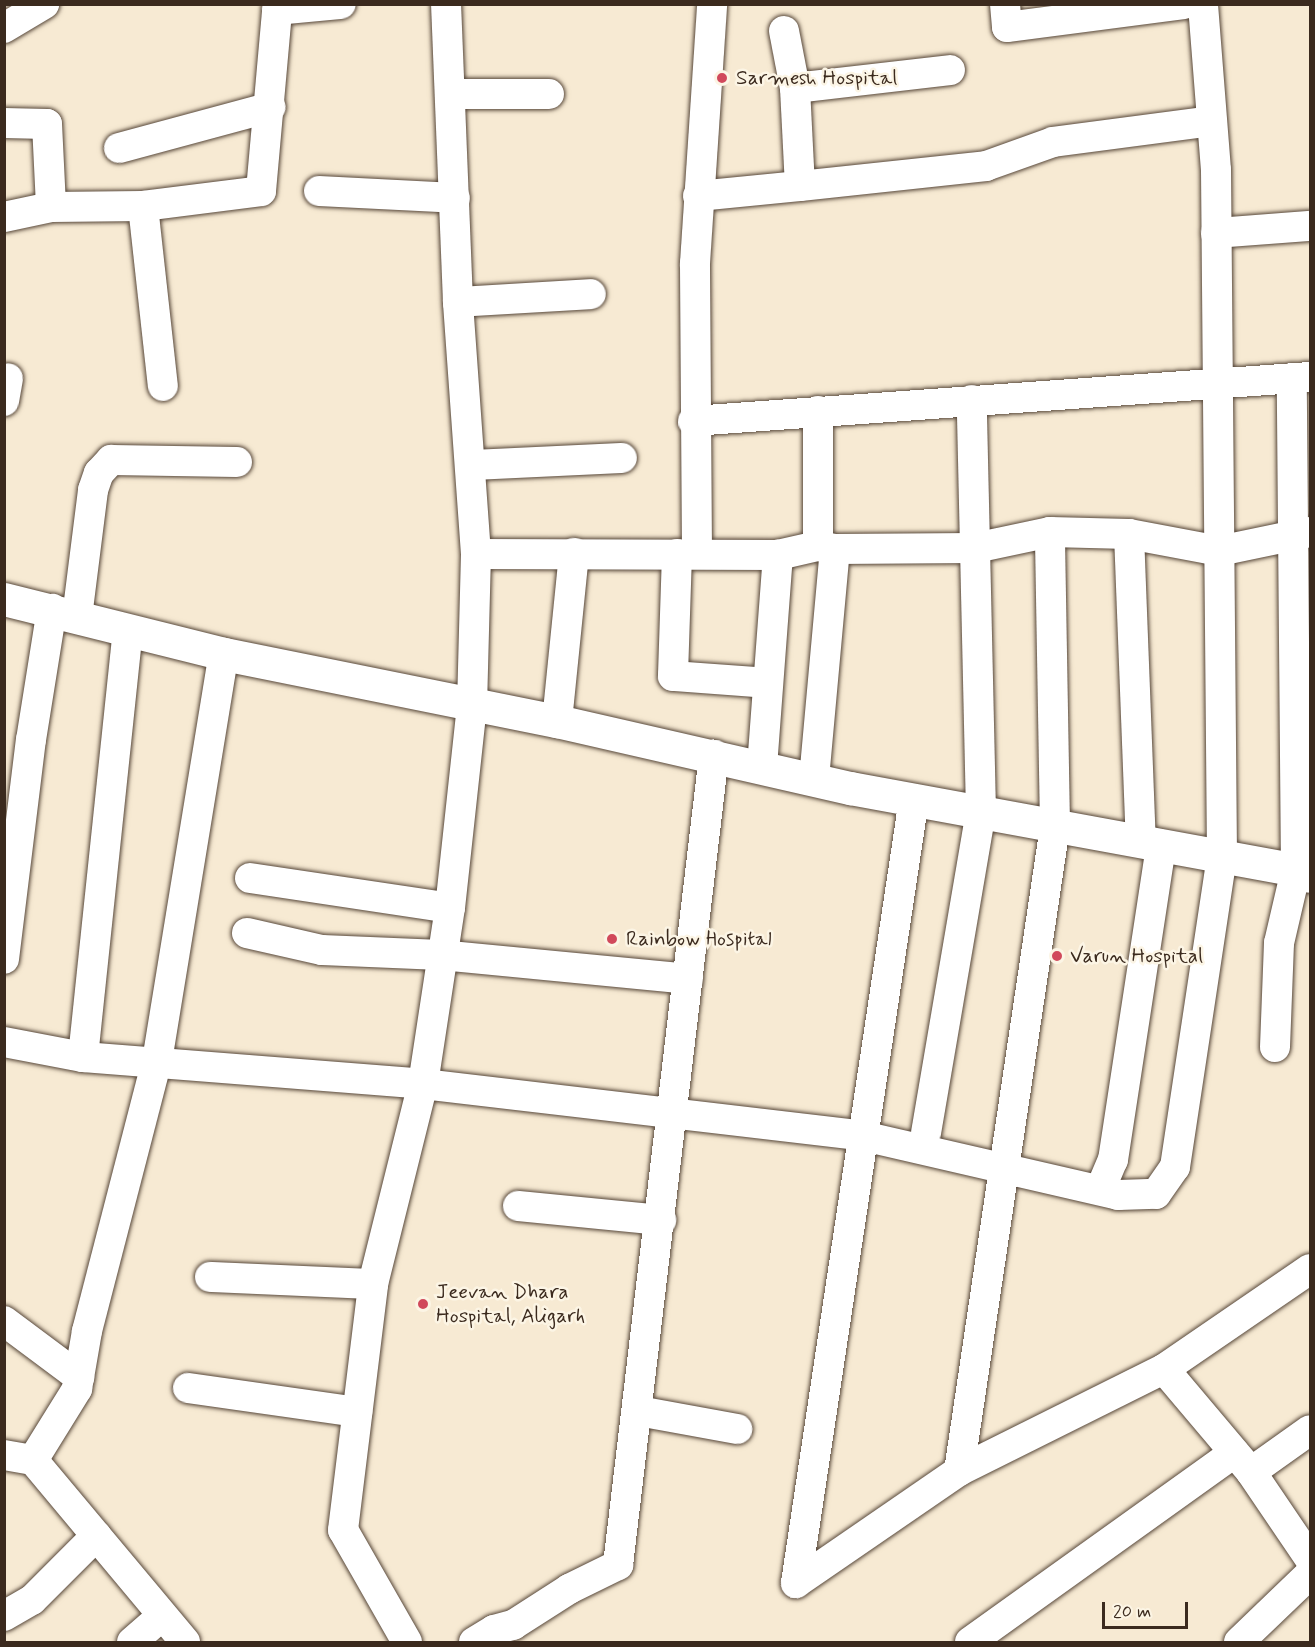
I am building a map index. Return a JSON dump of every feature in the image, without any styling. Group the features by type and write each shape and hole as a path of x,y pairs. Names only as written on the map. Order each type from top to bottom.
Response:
{"street":[{"path":"4,28 44,4"},
{"path":"4,217 51,207 143,206 261,191 271,107 277,10 341,4"},
{"path":"407,1642 343,1530 373,1284 423,1084 450,908 472,707 476,554 472,465 458,302 453,93 446,4"},
{"path":"712,4 698,196 693,421 687,554 672,676 768,683"},
{"path":"1005,4 1007,27 1184,4"},
{"path":"4,1042 83,1057 158,1061 423,1084 863,1136 1118,1196 1156,1194 1174,1167 1222,857 1216,232 1212,121 1203,4"},
{"path":"784,31 795,88 800,186"},
{"path":"795,88 950,70"},
{"path":"453,93 549,94"},
{"path":"118,148 271,107"},
{"path":"698,196 986,166 1053,142 1212,121"},
{"path":"4,123 47,124 51,207"},
{"path":"319,191 455,198"},
{"path":"143,206 163,386"},
{"path":"1216,232 1311,226"},
{"path":"458,302 591,294"},
{"path":"693,421 1218,382 1301,378 1303,873 1279,943 1275,1047"},
{"path":"926,1132 981,812 972,400"},
{"path":"814,779 827,548 818,411"},
{"path":"472,465 622,458"},
{"path":"4,959 18,737 64,613 99,473 111,460 237,462"},
{"path":"476,554 778,555 827,548 975,548 1050,532 1130,534 1220,551 1302,534"},
{"path":"959,1470 1055,826 1050,532"},
{"path":"1100,1190 1113,1160 1151,843 1130,534"},
{"path":"557,721 574,554"},
{"path":"762,767 778,555"},
{"path":"4,599 64,613 128,632 472,707 557,721 814,779 914,799 1303,873"},
{"path":"83,1057 128,632"},
{"path":"185,1642 96,1536 19,1458 63,1417 79,1377 87,1331 158,1061 224,654"},
{"path":"474,1642 494,1630 513,1625 569,1589 618,1565 661,1220 714,755"},
{"path":"914,799 796,1583 959,1470 1164,1370 1311,1269"},
{"path":"250,878 450,908"},
{"path":"248,933 322,950 441,955 688,979"},
{"path":"518,1206 661,1220"},
{"path":"210,1277 373,1284"},
{"path":"4,1321 79,1377"},
{"path":"1164,1370 1242,1463 1311,1559"},
{"path":"188,1388 357,1412"},
{"path":"638,1411 737,1429"},
{"path":"970,1642 1242,1463 1311,1430"},
{"path":"4,1616 32,1600 96,1536"},
{"path":"1239,1642 1311,1574"},
{"path":"132,1642 162,1616"}],"place":[{"name":"Sarmesh Hospital","path":"722,78"},
{"name":"Rainbow Hospital","path":"612,939"},
{"name":"Varun Hospital","path":"1057,956"},
{"name":"Jeevan Dhara Hospital, Aligarh","path":"423,1304"}]}
